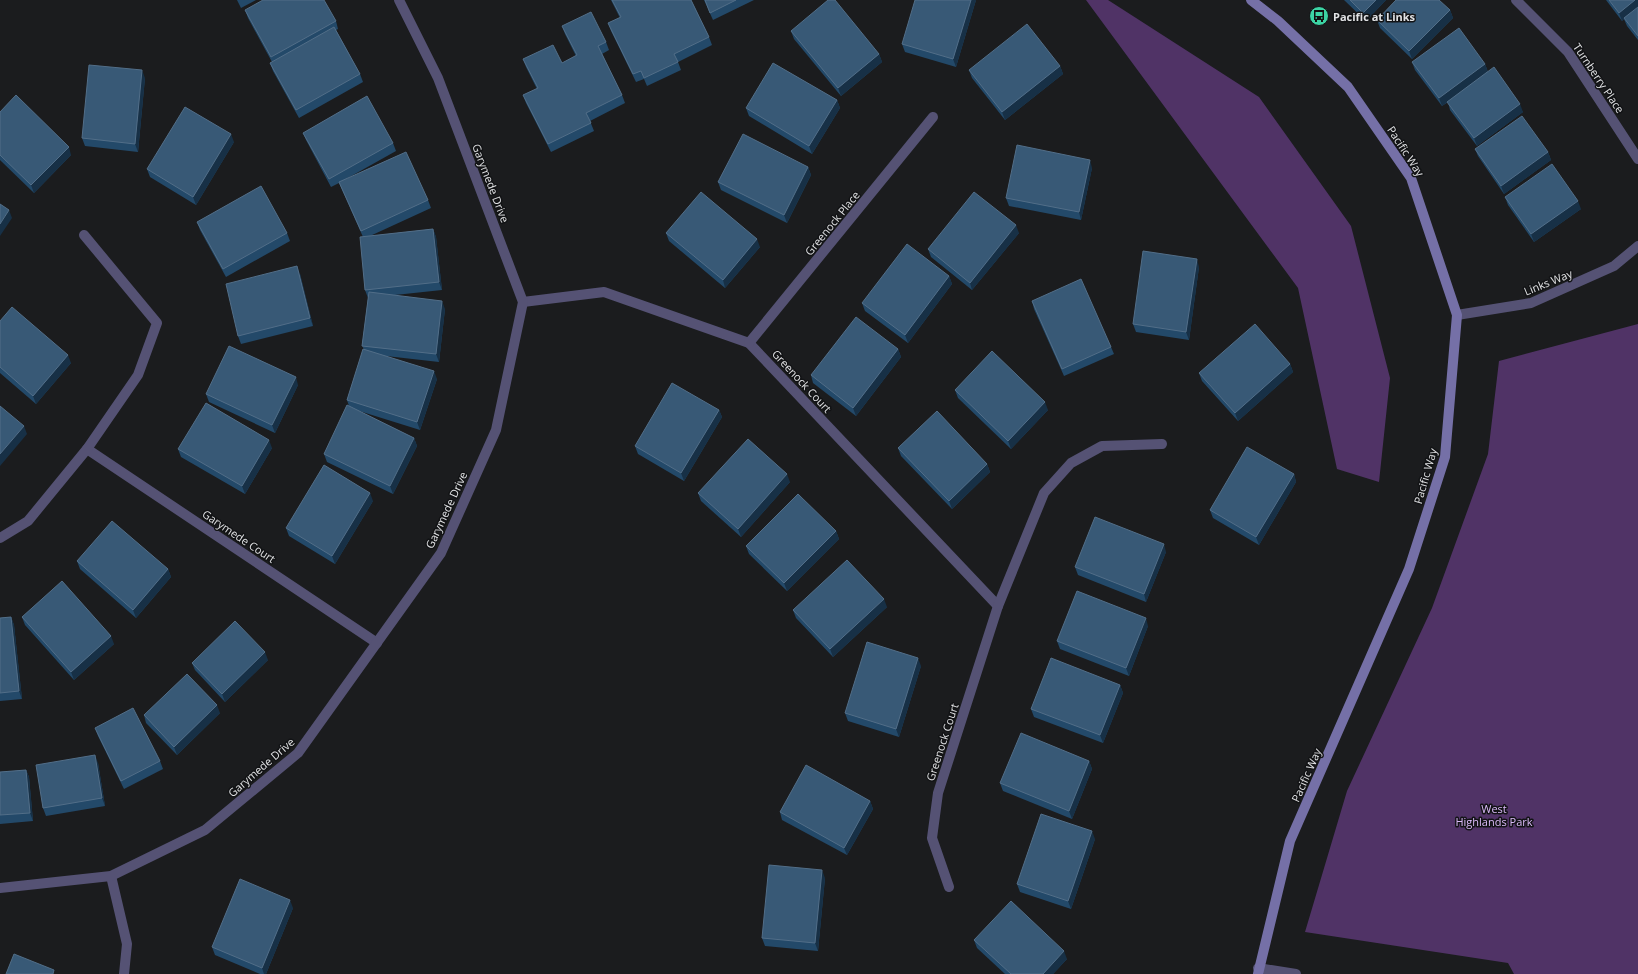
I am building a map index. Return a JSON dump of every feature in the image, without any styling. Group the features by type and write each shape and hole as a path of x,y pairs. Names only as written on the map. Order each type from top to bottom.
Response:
{"main road":[{"name":"Pacific Way","path":"1250,0 1278,21 1348,87 1411,178 1457,316 1445,457 1409,569 1290,841 1258,971"}],"street":[{"name":"Garymede Drive","path":"0,888 111,876 205,830 298,753 441,553 496,430 524,302 438,78 399,0"},
{"name":"Turnberry Place","path":"1516,0 1568,52 1638,158"},
{"name":"Greenock Place","path":"749,343 933,117"},
{"path":"0,538 28,521 87,448 138,375 157,323 84,235"},
{"name":"Links Way","path":"1457,316 1532,303 1614,266 1638,246"},
{"name":"Greenock Court","path":"524,302 604,292 749,343 998,606"},
{"name":"Greenock Court","path":"949,887 932,838 938,793 998,606 1044,493 1071,463 1102,446 1162,444"},
{"name":"Garymede Court","path":"87,448 377,643"},
{"path":"111,876 127,944 124,974"},
{"path":"1258,971 1296,974"}],"green space":[{"path":"1086,0 1108,0 1259,97 1351,226 1390,378 1379,482 1337,469 1298,288"},
{"name":"West Highlands Park","path":"1638,324 1638,974 1514,974 1508,963 1305,932 1347,791 1432,608 1488,454 1499,361"}],"building":[{"path":"263,0 324,0 336,21 271,57 245,10"},
{"path":"612,0 691,0 709,37 674,54 678,62 644,78 641,71 633,74 608,23 621,17"},
{"path":"705,0 736,0 710,13"},
{"path":"828,0 835,0 879,54 838,88 791,31"},
{"path":"915,0 971,0 953,59 902,44"},
{"path":"1350,0 1376,0 1363,13"},
{"path":"1396,0 1439,0 1450,10 1409,51 1377,20"},
{"path":"1609,0 1635,0 1619,13"},
{"path":"1638,7 1638,36 1624,18"},
{"path":"591,12 606,42 598,46 622,95 586,113 591,123 548,144 523,95 538,88 523,59 553,45 562,63 577,55 562,26"},
{"path":"1027,24 1060,66 1002,112 969,70"},
{"path":"334,27 360,74 296,110 270,63"},
{"path":"1459,28 1485,64 1439,98 1412,62"},
{"path":"773,63 837,100 809,146 746,108"},
{"path":"89,65 142,70 135,144 82,138"},
{"path":"1494,67 1520,104 1474,138 1447,102"},
{"path":"16,95 69,147 31,185 0,155 0,112"},
{"path":"367,96 393,143 329,179 303,133"},
{"path":"185,107 231,134 193,197 147,169"},
{"path":"1522,116 1548,152 1501,186 1475,149"},
{"path":"743,134 808,167 784,215 718,182"},
{"path":"1017,145 1090,160 1079,212 1006,198"},
{"path":"406,152 428,200 361,231 339,182"},
{"path":"1552,164 1578,201 1531,234 1505,197"},
{"path":"261,186 287,233 223,269 197,222"},
{"path":"701,192 757,239 723,280 666,233"},
{"path":"974,192 1016,225 970,283 928,249"},
{"path":"0,204 9,210 0,224"},
{"path":"433,229 439,282 365,290 360,237"},
{"path":"907,244 949,276 905,335 862,303"},
{"path":"1143,251 1197,259 1186,332 1133,324"},
{"path":"297,266 310,318 238,336 226,284"},
{"path":"1081,279 1111,347 1062,369 1032,301"},
{"path":"369,292 442,301 436,354 362,346"},
{"path":"12,307 68,355 33,396 0,367 0,321"},
{"path":"856,317 898,349 853,408 811,375"},
{"path":"1255,324 1290,364 1235,413 1199,373"},
{"path":"229,346 296,377 272,425 206,394"},
{"path":"363,349 434,371 417,422 347,400"},
{"path":"992,351 1045,402 1008,441 955,390"},
{"path":"672,383 719,410 681,473 635,446"},
{"path":"206,403 269,440 242,486 178,449"},
{"path":"347,405 414,438 390,486 324,454"},
{"path":"0,406 24,426 0,454"},
{"path":"937,411 987,464 949,501 898,448"},
{"path":"748,439 787,474 738,529 698,493"},
{"path":"1247,447 1294,474 1256,537 1210,510"},
{"path":"324,465 370,493 332,556 286,528"},
{"path":"798,494 836,531 784,583 746,546"},
{"path":"1095,517 1164,544 1144,594 1075,567"},
{"path":"112,521 168,569 133,610 77,561"},
{"path":"847,560 884,599 830,649 793,610"},
{"path":"62,581 111,636 71,672 22,617"},
{"path":"1077,591 1146,618 1126,668 1057,641"},
{"path":"11,617 19,691 0,693 0,618"},
{"path":"235,621 265,652 222,694 192,663"},
{"path":"867,642 918,658 896,729 845,713"},
{"path":"1051,658 1120,685 1100,735 1031,709"},
{"path":"187,674 217,705 174,747 144,715"},
{"path":"133,708 160,761 121,781 95,728"},
{"path":"1021,733 1089,761 1069,811 1000,783"},
{"path":"95,755 102,798 43,808 36,765"},
{"path":"806,765 870,801 844,848 780,812"},
{"path":"26,770 30,813 0,815 0,772"},
{"path":"1041,814 1092,831 1068,901 1017,884"},
{"path":"769,865 822,870 815,943 762,938"},
{"path":"240,879 290,900 262,968 212,947"},
{"path":"1011,901 1064,951 1043,974 1011,974 974,940"},
{"path":"14,954 54,970 53,974 6,974"}],"place":[{"name":"Pacific at Links","path":"1319,16"}]}
